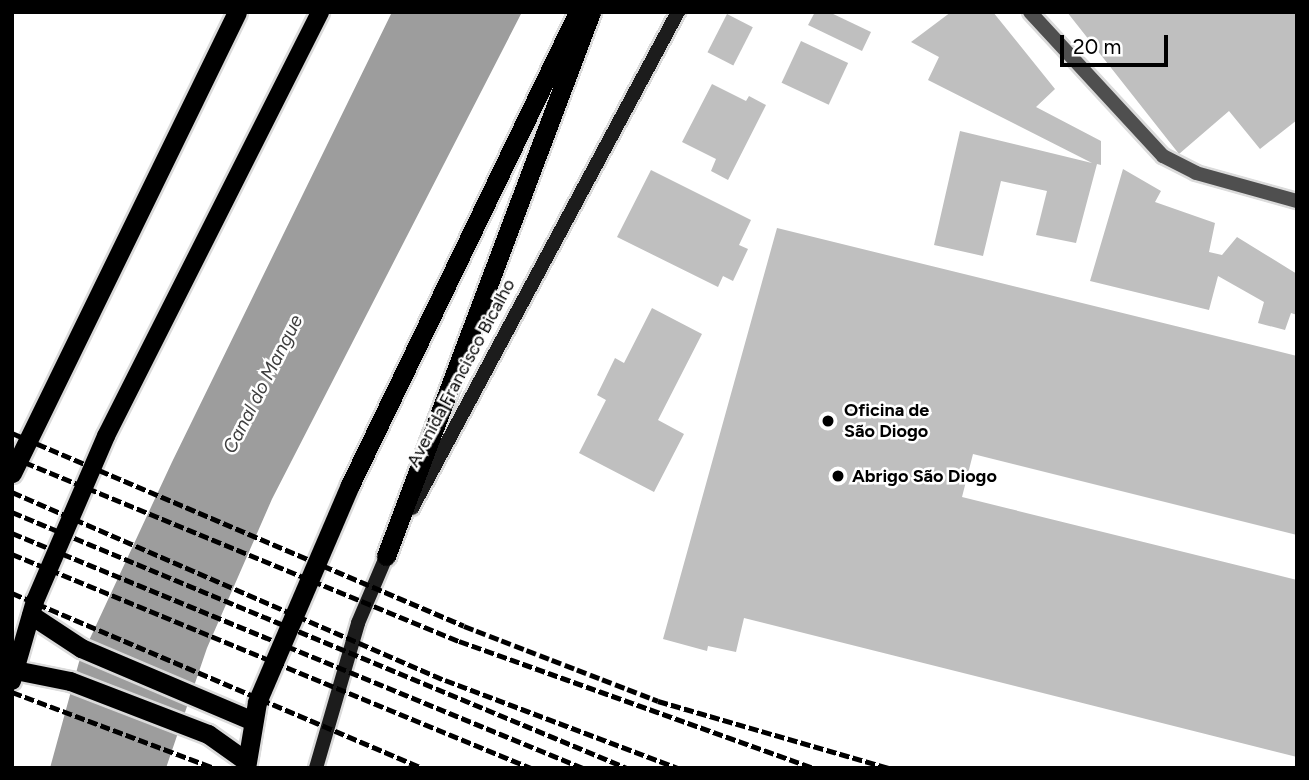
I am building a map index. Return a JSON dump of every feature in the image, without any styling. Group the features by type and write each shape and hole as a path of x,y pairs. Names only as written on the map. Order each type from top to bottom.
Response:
{"highway":[{"path":"12,473 237,12"},
{"path":"14,676 41,672 70,681 208,734 246,764 253,721 350,485 578,12"},
{"path":"386,556 591,12"},
{"path":"31,615 81,648 253,721"}],"main road":[{"path":"14,676 31,615 106,436 320,12"},
{"name":"Avenida Francisco Bicalho","path":"316,768 358,623 386,556 678,12"}],"lane":[{"path":"1030,12 1163,156 1196,173 1297,201"}],"water":[{"name":"Canal do Mangue","path":"392,12 522,12 272,499 207,648 166,768 50,768 79,662 172,462"}],"building":[{"path":"815,12 829,12 871,32 862,51 808,25"},
{"path":"951,12 993,12 1055,89 1036,107 1101,141 1101,165 1097,164 1076,243 1036,235 1047,191 1001,181 983,256 934,245 960,131 1092,163 928,80 939,57 911,42"},
{"path":"1067,12 1297,12 1297,120 1260,149 1229,111 1179,154"},
{"path":"727,14 753,27 733,65 707,52"},
{"path":"801,41 848,63 829,105 782,83"},
{"path":"712,84 746,101 749,96 766,105 728,180 711,171 716,159 682,142"},
{"path":"1123,169 1161,191 1155,202 1215,223 1209,252 1222,255 1237,237 1297,274 1297,315 1291,313 1285,330 1258,323 1264,302 1218,276 1209,310 1090,281"},
{"path":"651,170 751,220 739,245 748,249 733,281 723,276 718,287 617,237"},
{"name":"Abrigo São Diogo","path":"777,228 1297,356 1297,535 973,454 962,497 1297,580 1297,757 744,618 736,652 708,646 707,651 663,639"},
{"path":"652,308 702,334 658,420 684,434 654,492 579,453 606,400 597,395 615,358 624,363"}],"railway":[{"path":"12,433 464,626 658,701 888,768"},
{"path":"12,457 459,641 813,768"},
{"path":"12,492 445,680 678,768"},
{"path":"12,512 627,768"},
{"path":"12,533 583,768"},
{"path":"12,554 531,768"},
{"path":"12,593 423,768"},
{"path":"12,692 214,768"}],"place":[{"name":"Oficina de São Diogo","path":"828,421"},
{"name":"Abrigo São Diogo","path":"838,476"}]}
